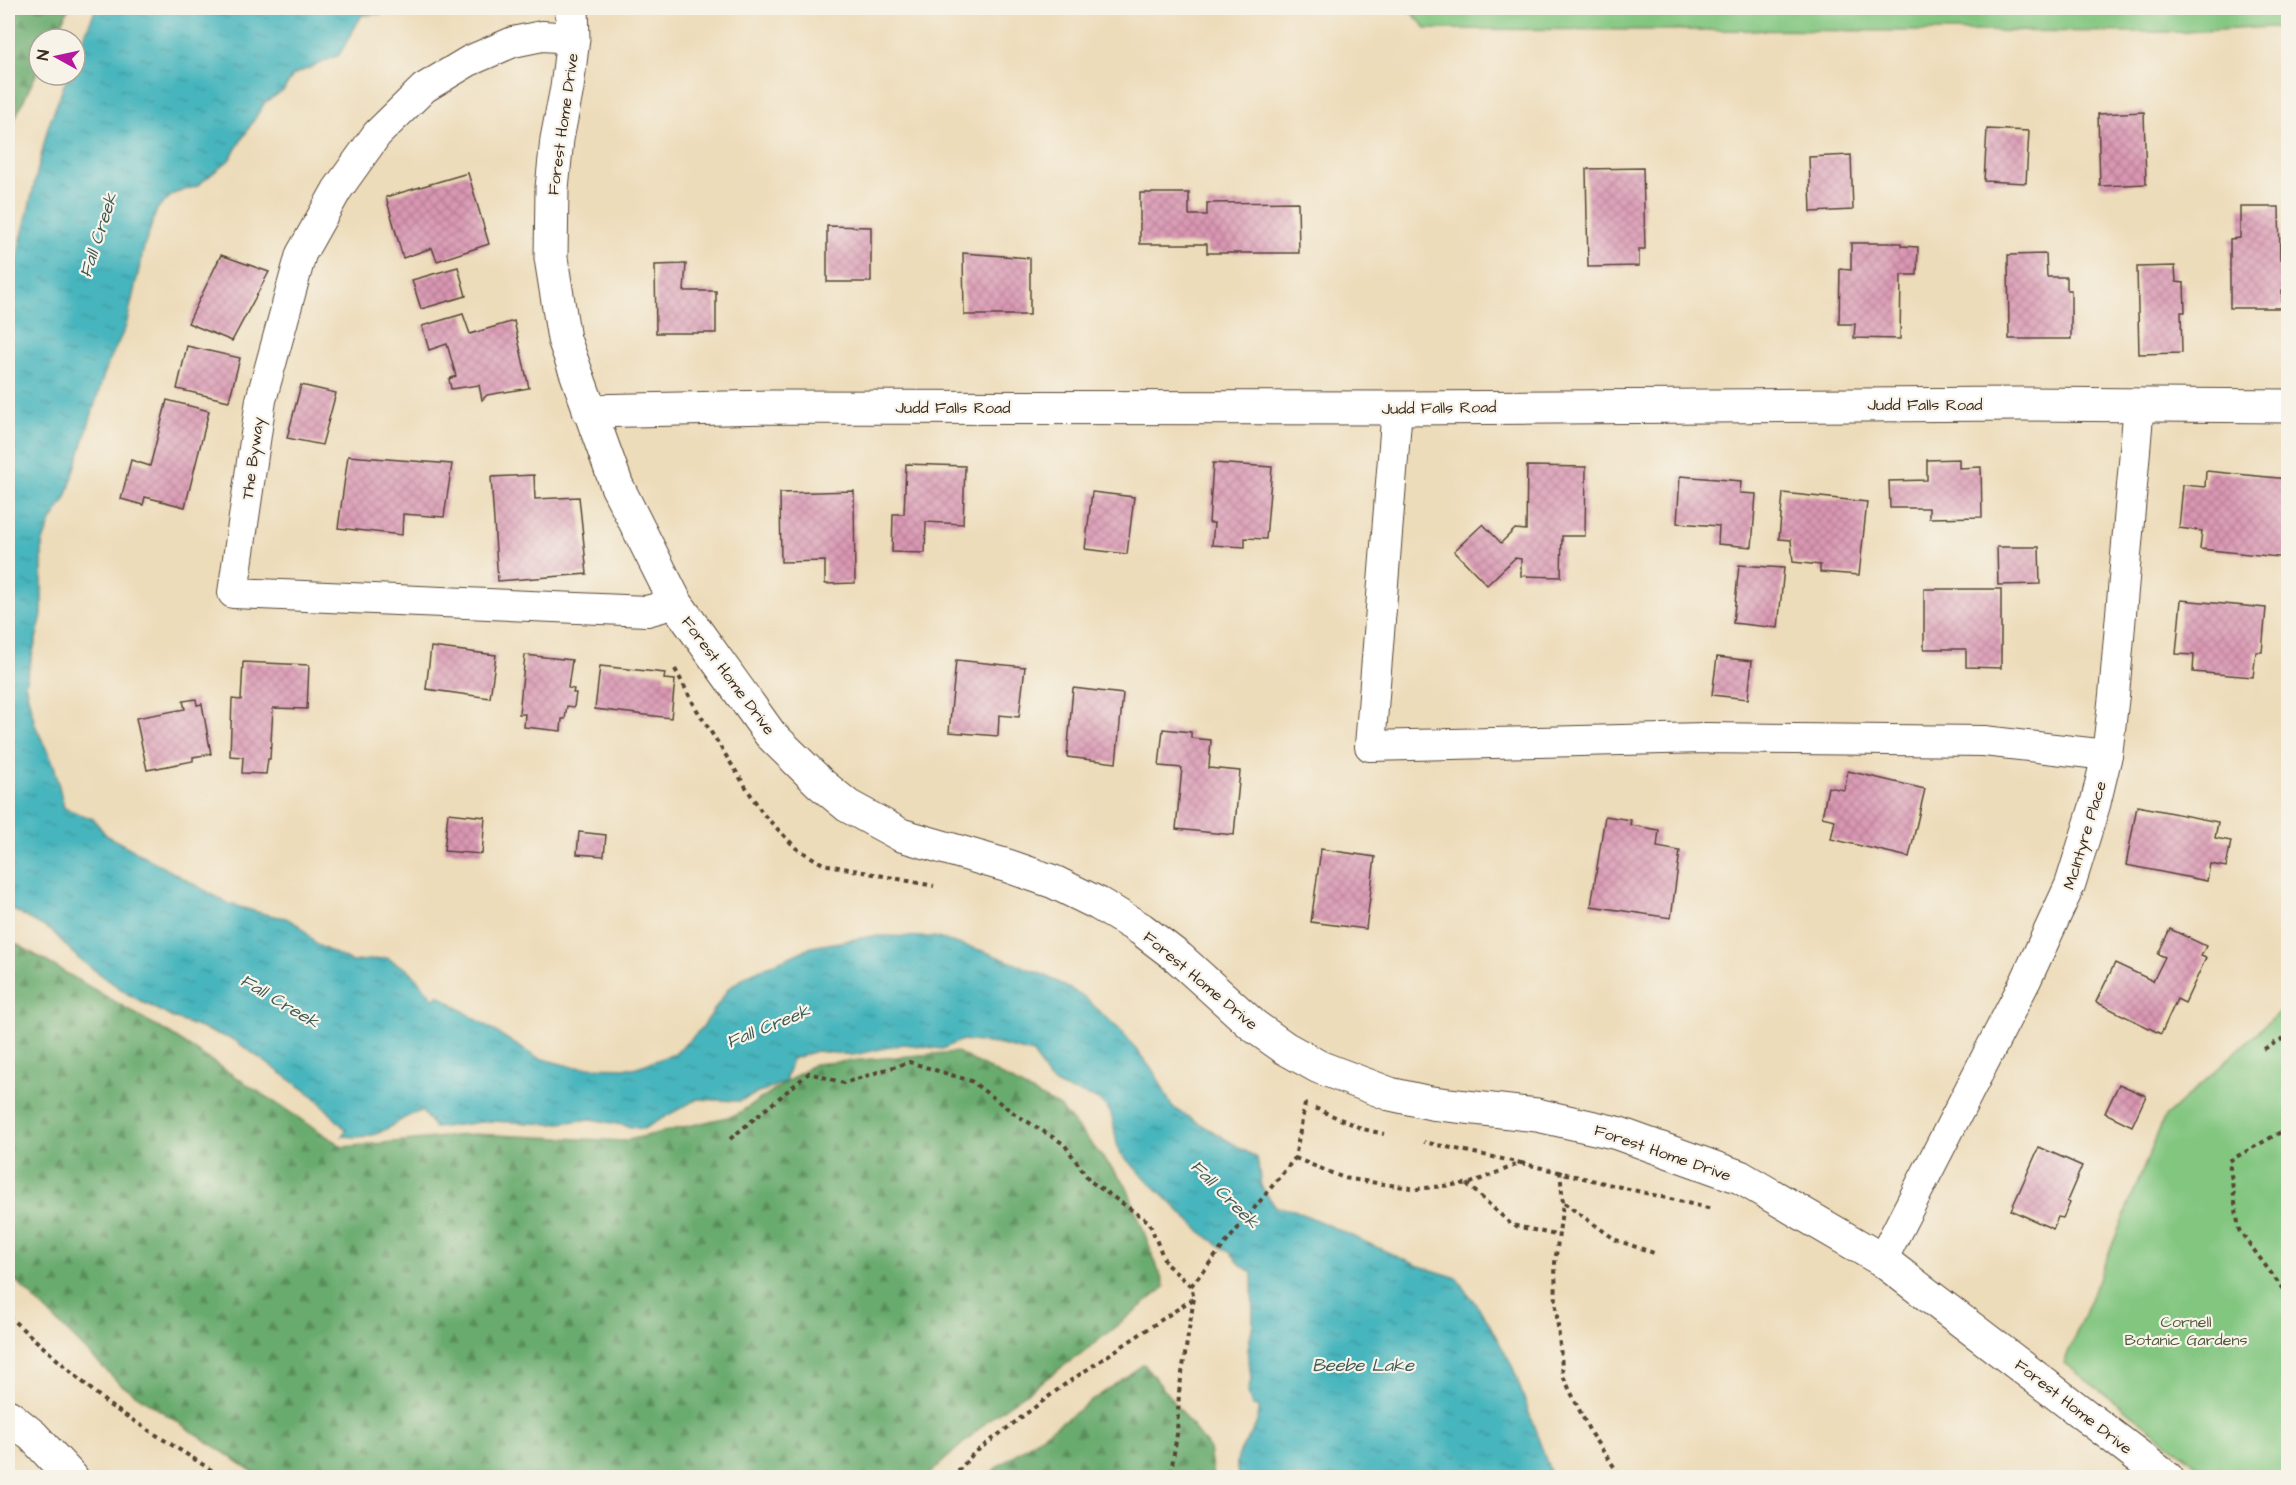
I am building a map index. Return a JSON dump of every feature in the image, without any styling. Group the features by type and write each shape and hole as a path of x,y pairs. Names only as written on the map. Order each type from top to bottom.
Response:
{"street":[{"name":"Forest Home Drive","path":"573,22 567,88 555,149 552,188 551,258 564,339 617,486 676,603 770,734 821,784 848,806 873,822 901,835 1054,882 1099,904 1141,929 1179,958 1254,1026 1285,1048 1318,1067 1390,1094 1431,1103 1537,1115 1617,1133 1740,1177 1882,1260 2166,1478"},
{"name":"The Byway","path":"573,22 542,36 513,42 469,61 424,88 377,134 337,190 301,254 261,400 233,592 646,611 676,603"},
{"name":"Judd Falls Road","path":"590,411 772,407 1396,408 2139,404 2289,406"},
{"name":"McIntyre Place","path":"1882,1260 2020,990 2070,885 2095,805 2107,755 2114,695 2139,404"},
{"path":"1396,408 1370,746 1705,738 1972,740 2107,755"},
{"path":"8,1416 33,1436 72,1478"}],"path":[{"path":"2264,1049 2289,1036"},
{"path":"730,1139 808,1073 844,1083 909,1062 970,1081 1015,1114 1064,1144 1090,1181 1149,1222 1166,1264 1191,1286 1194,1298 1179,1392 1177,1434 1170,1478"},
{"path":"1191,1286 1295,1158 1305,1104 1318,1067"},
{"path":"1305,1104 1363,1129 1386,1134"},
{"path":"2289,1128 2229,1161 2239,1230 2289,1296"},
{"path":"1420,1141 1560,1171 1714,1210"},
{"path":"1295,1158 1344,1178 1417,1189 1467,1184 1521,1163"},
{"path":"1560,1171 1563,1203 1555,1263 1556,1307 1563,1376 1591,1434 1622,1478"},
{"path":"1467,1184 1512,1225 1560,1236"},
{"path":"1563,1203 1616,1240 1654,1253"},
{"path":"952,1478 973,1454 1064,1385 1194,1298"},
{"path":"8,1316 109,1405 224,1478"},
{"path":"210,1478 214,1470"}],"green space":[{"path":"12,8 69,8 59,27 27,27 27,87 30,87 8,133 8,14"},
{"path":"1407,8 2288,8 2288,26 2183,32 1427,29"},
{"path":"8,939 170,1034 343,1147 475,1134 624,1141 736,1115 814,1064 957,1052 1060,1107 1126,1185 1165,1287 1086,1350 992,1417 926,1477 261,1477 120,1384 8,1273"},
{"name":"Cornell Botanic Gardens","path":"2288,1004 2288,1477 2213,1477 2064,1363 2164,1118"},
{"path":"1144,1364 1209,1448 1213,1477 988,1477 996,1468"}],"water":[{"path":"96,8 390,8 380,14 362,15 339,55 293,75 283,91 265,102 229,160 197,186 173,194 157,209 144,247 126,326 106,368 66,498 51,521 42,544 42,615 25,684 35,725 54,765 64,808 93,819 106,835 229,904 286,918 300,926 317,945 352,962 387,958 410,971 434,999 438,995 535,1057 573,1067 634,1068 675,1054 702,1028 729,988 748,975 812,947 873,936 934,937 983,951 1044,975 1083,996 1123,1033 1156,1075 1172,1107 1257,1158 1261,1186 1276,1208 1294,1210 1416,1265 1457,1278 1487,1320 1513,1368 1552,1477 1239,1477 1238,1458 1255,1426 1259,1407 1252,1406 1248,1393 1251,1379 1248,1350 1253,1323 1252,1273 1232,1254 1202,1233 1121,1154 1109,1110 1097,1099 1058,1086 1051,1081 1033,1053 997,1044 962,1040 942,1049 904,1044 853,1055 816,1051 792,1059 785,1082 739,1101 697,1099 643,1129 591,1119 552,1124 489,1121 435,1128 422,1111 375,1134 361,1137 342,1136 346,1130 315,1097 234,1040 173,1018 128,994 79,959 52,931 8,907 8,327 14,312 13,274 48,127 63,87 87,87 87,29"}],"building":[{"path":"2144,112 2146,184 2100,186 2098,114"},
{"path":"1987,129 2029,131 2026,183 1984,181"},
{"path":"1851,155 1853,210 1811,212 1809,157"},
{"path":"1643,168 1645,249 1639,249 1639,266 1588,267 1586,169"},
{"path":"468,173 489,244 437,261 432,248 403,258 386,197"},
{"path":"1140,193 1189,193 1189,215 1207,215 1207,203 1298,202 1299,253 1207,253 1207,244 1140,244"},
{"path":"2240,207 2279,207 2280,260 2288,260 2288,290 2282,290 2282,308 2230,308 2230,239 2240,238"},
{"path":"827,226 871,227 871,282 827,282"},
{"path":"1851,243 1901,243 1901,246 1918,247 1917,275 1901,275 1900,339 1854,338 1855,324 1839,324 1840,269 1851,270"},
{"path":"963,253 1030,258 1030,315 964,315"},
{"path":"2046,254 2047,277 2067,277 2067,290 2071,290 2071,339 2009,339 2008,255"},
{"path":"221,255 269,272 232,341 188,323"},
{"path":"686,264 684,291 716,291 716,333 656,333 655,265"},
{"path":"2175,266 2176,282 2184,283 2185,312 2181,312 2182,353 2139,354 2137,267"},
{"path":"458,267 466,296 421,309 412,280"},
{"path":"463,314 470,334 514,321 529,388 487,395 482,400 479,385 451,389 449,379 456,376 447,344 429,350 422,326"},
{"path":"187,346 240,358 229,401 177,389"},
{"path":"301,385 336,393 322,445 287,438"},
{"path":"167,400 209,411 185,507 145,497 143,505 121,499 131,460 150,466"},
{"path":"348,456 452,464 444,517 403,514 402,535 338,528"},
{"path":"1959,459 1959,468 1981,467 1982,517 1929,518 1929,508 1890,508 1889,481 1927,480 1927,460"},
{"path":"1213,463 1272,467 1266,539 1245,538 1245,547 1212,545 1214,523 1209,523"},
{"path":"906,464 965,466 963,524 926,522 925,553 892,552 893,514 904,514"},
{"path":"1527,466 1586,467 1585,536 1562,536 1561,577 1521,576 1521,559 1515,558 1487,585 1454,551 1483,524 1501,543 1515,529 1526,530"},
{"path":"2206,471 2288,479 2288,558 2200,549 2202,531 2179,528 2183,485 2205,487"},
{"path":"534,475 535,499 579,497 587,574 498,581 491,477"},
{"path":"1680,476 1741,481 1740,493 1756,494 1752,547 1718,544 1719,526 1677,523"},
{"path":"854,491 855,583 825,584 825,561 781,562 780,493"},
{"path":"1092,492 1134,497 1127,554 1085,549"},
{"path":"1783,493 1867,502 1859,575 1820,572 1820,565 1793,562 1791,540 1779,539"},
{"path":"1997,547 2039,547 2040,584 1998,585"},
{"path":"1739,565 1784,568 1778,628 1733,623"},
{"path":"1924,589 2001,589 2001,668 1966,667 1966,649 1924,649"},
{"path":"2181,600 2266,608 2262,652 2256,652 2253,677 2193,672 2194,655 2176,654"},
{"path":"431,647 496,655 490,698 426,689"},
{"path":"525,655 572,660 568,688 574,689 573,693 576,693 574,707 567,706 565,719 562,719 561,731 524,727 525,714 519,714"},
{"path":"1717,657 1752,661 1748,699 1712,695"},
{"path":"956,660 1025,667 1019,717 999,715 998,736 949,732"},
{"path":"243,662 309,665 307,709 273,708 270,759 268,759 266,774 242,773 243,757 230,756 232,699 241,700"},
{"path":"600,666 665,673 664,679 675,680 671,718 595,709"},
{"path":"1073,688 1123,694 1116,763 1067,757"},
{"path":"196,699 197,705 202,704 211,754 193,757 193,761 147,770 136,718 185,709 183,701"},
{"path":"1163,729 1191,732 1191,738 1211,740 1209,768 1240,771 1234,835 1176,829 1182,768 1159,766"},
{"path":"1848,771 1925,789 1909,857 1831,839 1835,820 1822,817 1828,787 1844,790"},
{"path":"2137,806 2218,822 2215,838 2231,841 2226,867 2210,864 2207,881 2126,865"},
{"path":"448,813 485,817 482,854 444,851"},
{"path":"1605,816 1631,820 1630,825 1659,830 1657,847 1680,851 1671,918 1591,906"},
{"path":"579,832 606,835 604,856 577,854"},
{"path":"1321,849 1375,857 1366,929 1311,922"},
{"path":"2170,929 2206,946 2201,956 2206,958 2185,1003 2177,999 2161,1034 2096,1002 2115,963 2153,981 2165,957 2158,954"},
{"path":"2119,1084 2146,1096 2132,1126 2105,1113"},
{"path":"2039,1147 2082,1166 2067,1201 2070,1203 2063,1218 2058,1217 2053,1229 2011,1210"}],"water label":[{"name":"Fall Creek","path":"98,235"},
{"name":"Fall Creek","path":"280,1001"},
{"name":"Fall Creek","path":"768,1026"},
{"name":"Fall Creek","path":"1225,1194"},
{"name":"Beebe Lake","path":"1363,1365"}]}
